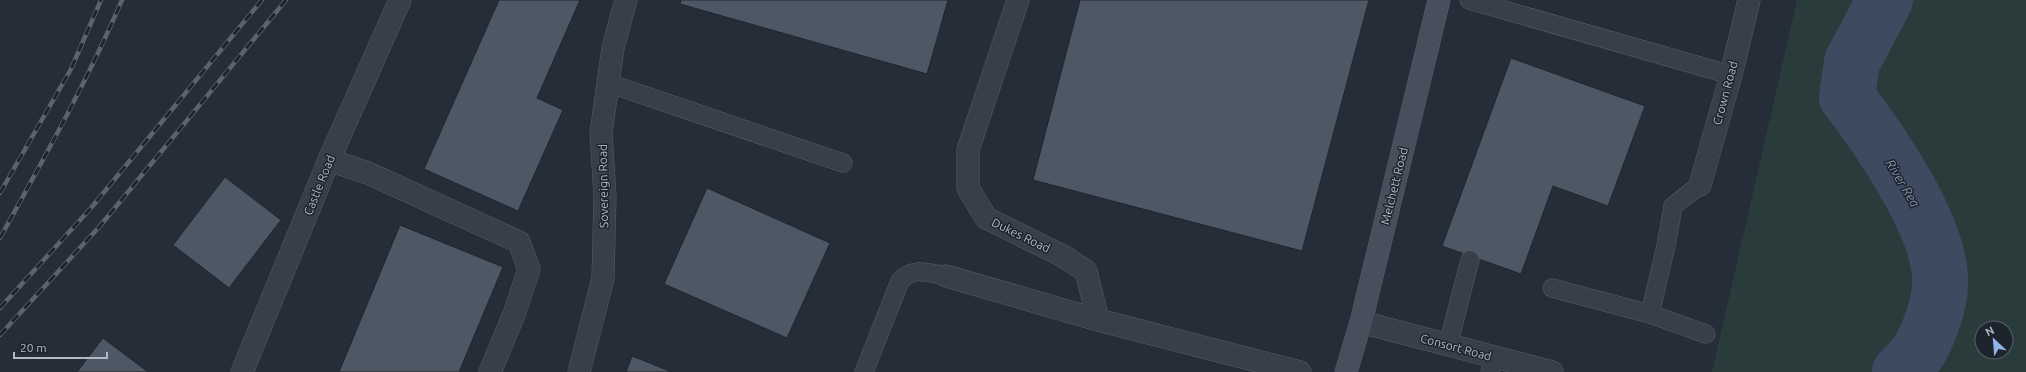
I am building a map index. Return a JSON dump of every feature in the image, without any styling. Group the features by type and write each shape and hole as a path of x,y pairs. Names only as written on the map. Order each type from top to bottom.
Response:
{"street":[{"name":"Castle Road","path":"242,372 329,160 400,0"},
{"name":"Sovereign Road","path":"579,372 603,278 605,196 602,132 613,48 626,0"},
{"name":"Dukes Road","path":"1018,0 968,150 968,188 986,218 1064,256 1086,271 1098,320"},
{"name":"Melchett Road","path":"1346,372 1361,322 1439,0"},
{"name":"Crown Road","path":"1700,185 1731,75 1749,0"},
{"path":"329,160 368,173 519,242 529,270 515,312 490,372"},
{"path":"946,276 1098,320 1300,372"},
{"name":"Consort Road","path":"1361,322 1448,345 1491,365 1552,372"}],"lane":[{"path":"1469,0 1731,75"},
{"path":"608,83 842,163"},
{"path":"1650,314 1666,246 1673,206 1700,185"},
{"path":"1448,345 1470,260"},
{"path":"864,372 900,281 907,274 918,271 946,276"},
{"path":"1552,288 1650,314 1706,334"}],"shaded area":[{"path":"1797,0 2026,0 2026,372 1712,372"}],"building":[{"path":"499,0 580,0 537,98 563,110 518,211 424,169"},
{"path":"681,0 948,0 927,74 680,4"},
{"path":"1080,0 1369,0 1302,251 1033,180"},
{"path":"1511,58 1645,106 1608,206 1553,186 1521,274 1442,246"},
{"path":"225,177 281,220 229,288 173,245"},
{"path":"707,188 830,243 787,338 664,284"},
{"path":"400,225 503,267 459,372 339,372"},
{"path":"103,338 148,372 77,372"},
{"path":"632,356 672,372 626,372"}],"waterway":[{"name":"River Rea","path":"1885,0 1852,62 1847,97 1892,161 1921,213 1931,238 1938,263 1940,285 1936,310 1927,334 1918,352 1900,372"}],"railway":[{"path":"0,193 71,69 101,0"},
{"path":"0,238 79,91 122,0"},
{"path":"0,308 91,208 262,0"},
{"path":"0,335 100,226 286,0"}]}
